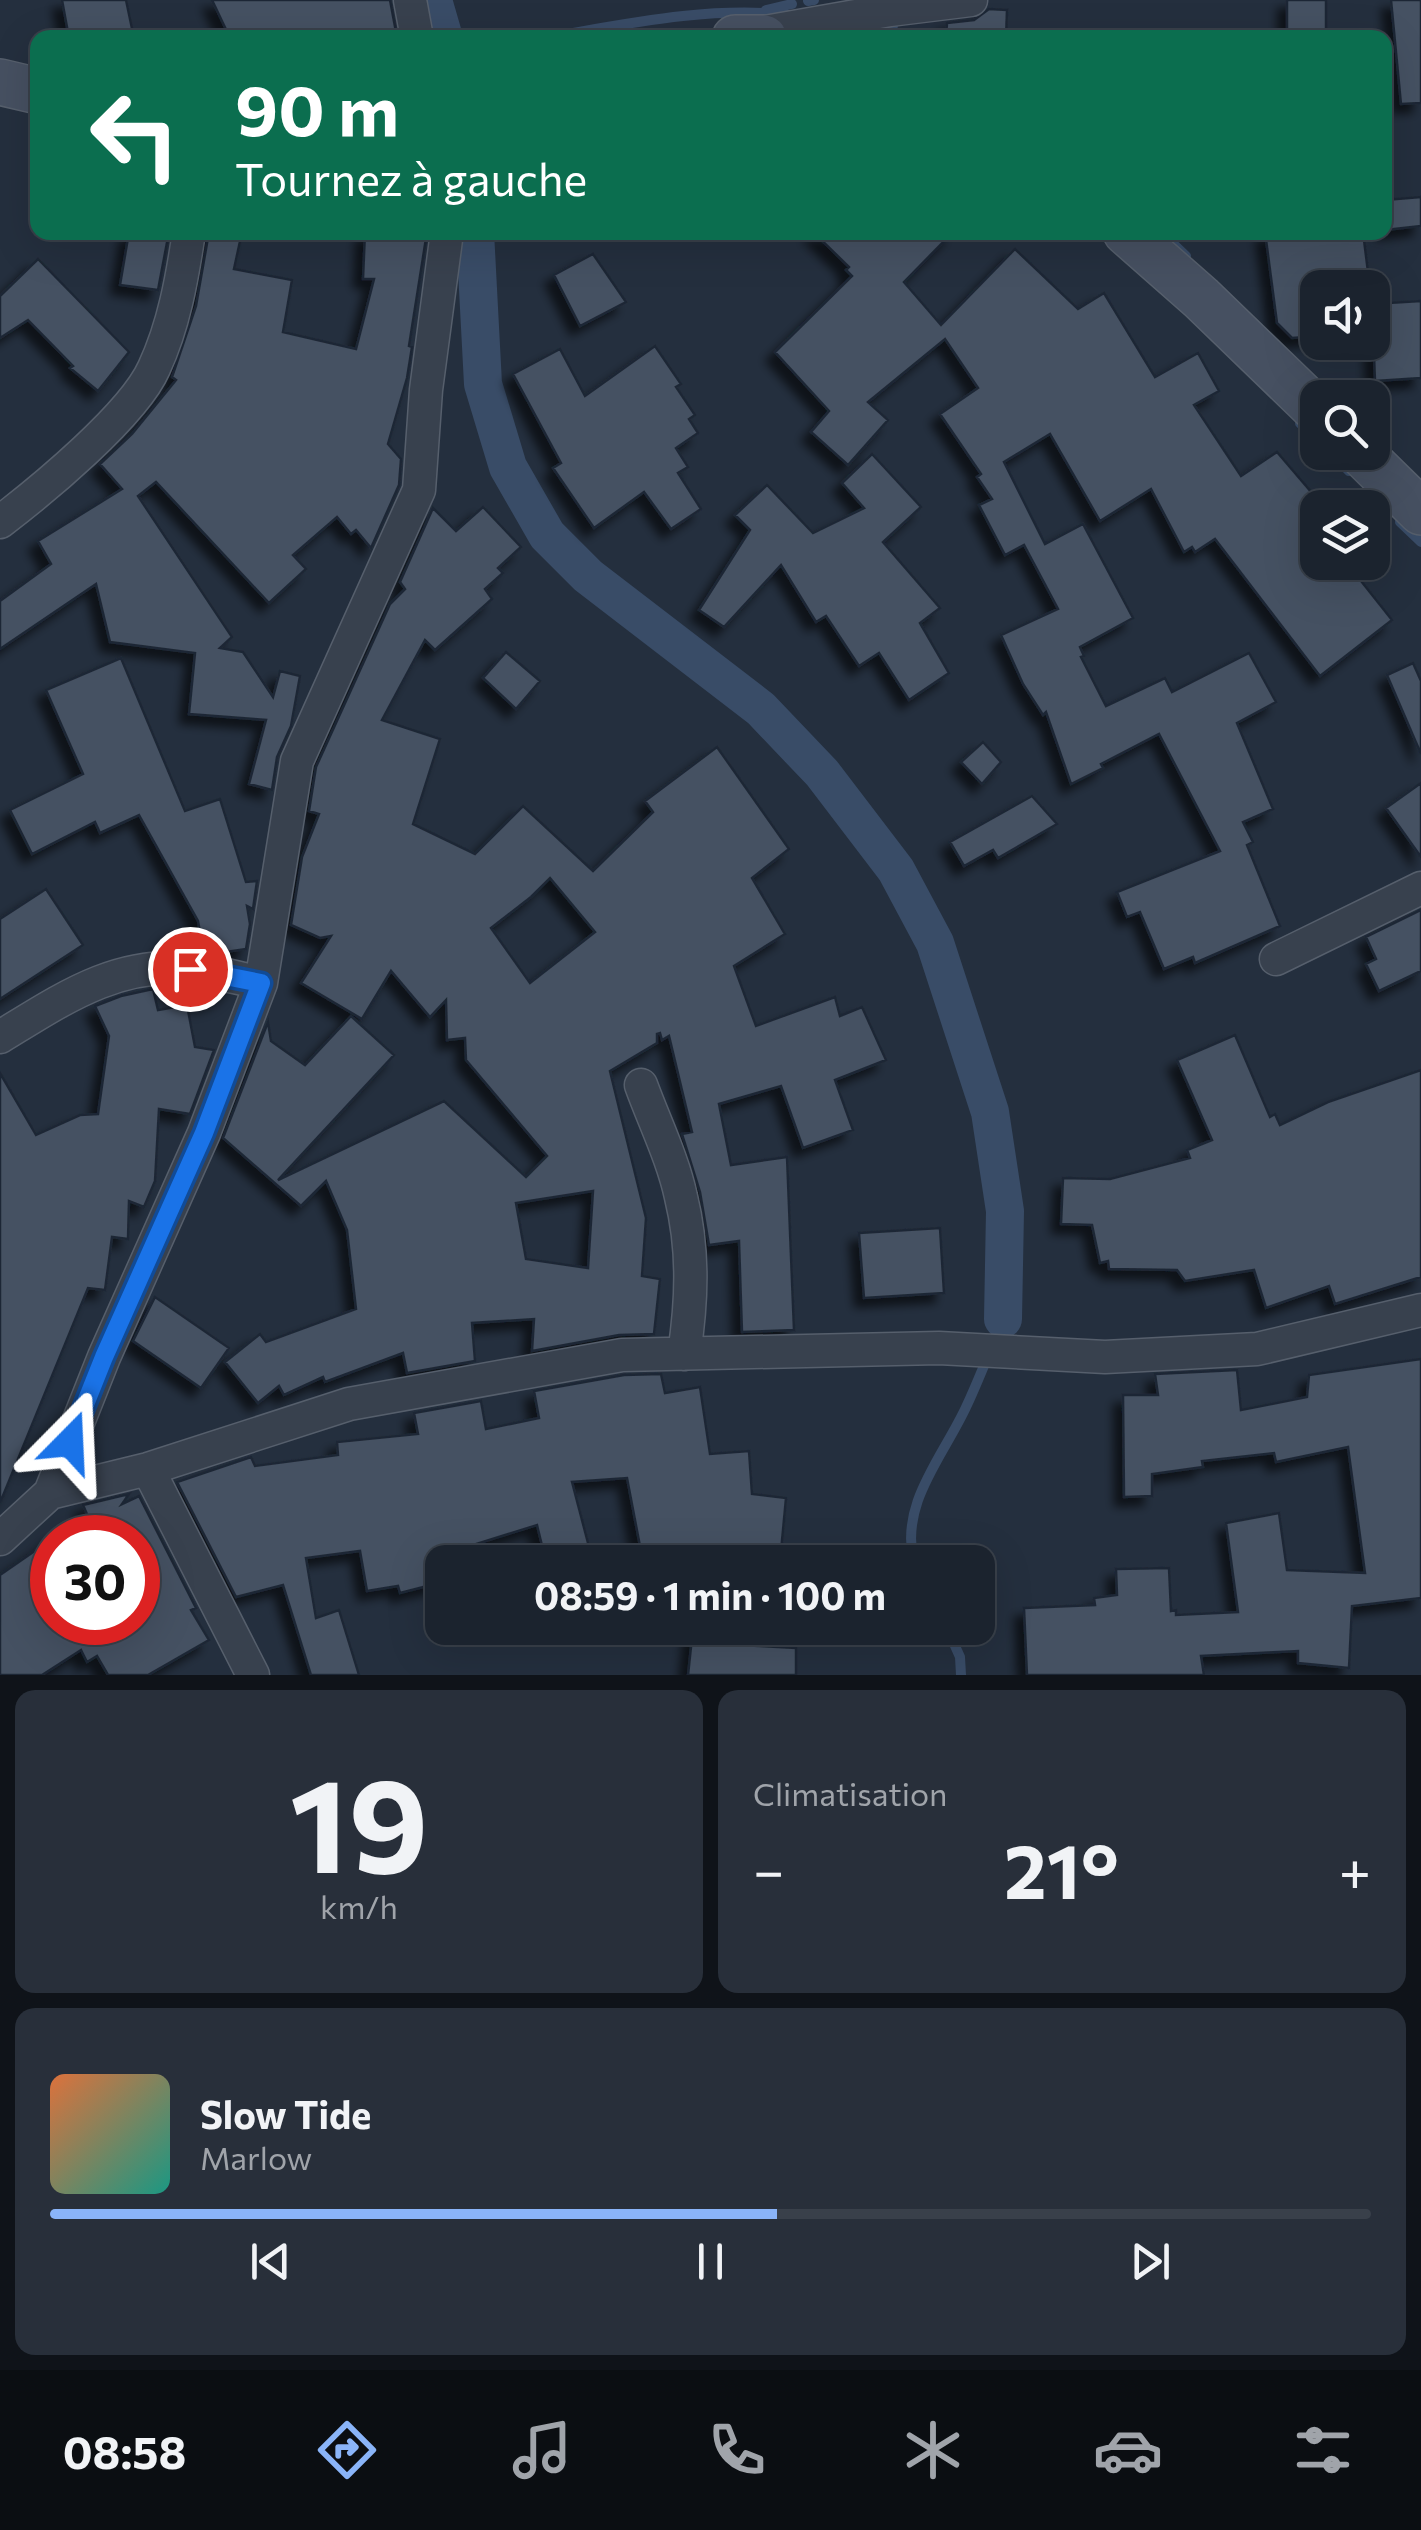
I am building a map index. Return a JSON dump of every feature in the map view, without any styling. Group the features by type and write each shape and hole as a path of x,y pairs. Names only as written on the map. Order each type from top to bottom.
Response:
{"main road":[{"path":"0,82 30,90"},
{"path":"1135,240 1202,298 1300,393"},
{"path":"1378,470 1421,512"}],"street":[{"path":"410,0 416,30"},
{"path":"778,30 971,0"},
{"path":"0,522 128,408 153,372 182,282 188,240"},
{"path":"50,1494 104,1357 204,1133 261,983 298,762 419,490 426,390 446,240"},
{"path":"1276,960 1421,888"},
{"path":"0,1037 82,987 116,974 190,969 261,983"},
{"path":"641,1085 684,1212 692,1299 684,1354"},
{"path":"0,1538 50,1494 148,1469 350,1404 622,1356 939,1348 1105,1356 1257,1349 1421,1310"},
{"path":"148,1469 254,1675"}],"building":[{"path":"62,0 126,0 132,30 68,30"},
{"path":"212,0 390,0 396,30 226,30"},
{"path":"1287,0 1326,0 1326,30 1287,30"},
{"path":"1391,0 1421,0 1421,103 1401,104"},
{"path":"989,9 1007,10 1006,30 947,30 947,23 974,20"},
{"path":"1421,197 1421,226 1392,229 1392,199"},
{"path":"128,240 167,240 158,290 120,285"},
{"path":"208,240 240,240 234,269 292,280 283,332 356,349 374,279 363,279 365,240 426,240 407,378 388,444 401,459 399,485 371,548 356,530 351,534 337,517 293,555 306,569 269,603 156,482 138,496 232,637 220,648 243,652 273,697 280,671 300,676 291,726 277,757 272,790 249,784 266,720 189,714 195,653 110,642 96,584 0,649 0,601 51,564 38,541 122,489 100,464 132,434 176,380 172,377 196,306"},
{"path":"821,240 945,240 904,282 941,325 1015,249 1078,309 1104,293 1155,377 1198,353 1219,391 1194,405 1241,476 1277,452 1309,490 1300,490 1300,580 1360,580 1392,620 1320,676 1215,539 1195,552 1192,547 1184,552 1151,489 1100,521 1050,434 1004,462 1045,544 1083,524 1133,618 1080,647 1084,656 1081,657 1106,706 1165,678 1172,692 1249,653 1276,702 1237,723 1273,809 1243,822 1253,842 1247,845 1280,926 1195,963 1193,957 1164,969 1140,912 1127,917 1117,892 1220,851 1159,734 1071,784 1046,712 1043,715 1023,684 1001,635 1058,609 1024,545 1005,555 979,505 992,499 977,477 981,474 940,414 978,388 945,339 868,402 888,420 848,465 811,432 829,411 775,352 852,276 846,270 849,267"},
{"path":"1266,240 1364,240 1368,270 1300,270 1300,337 1292,338 1277,323"},
{"path":"593,254 626,302 580,326 554,275"},
{"path":"38,259 129,352 98,391 70,368 73,366 28,320 0,338 0,296"},
{"path":"1421,301 1421,378 1375,380 1374,360 1390,360 1390,303"},
{"path":"655,346 681,384 676,387 695,415 689,419 698,433 676,448 688,467 678,473 701,509 671,529 644,492 594,528 553,468 561,463 513,374 560,349 585,396"},
{"path":"872,454 921,507 883,542 940,608 920,623 949,673 909,700 879,653 859,666 826,616 816,622 781,565 724,627 699,610 750,530 735,515 767,485 813,533 864,508 842,483"},
{"path":"483,507 521,547 498,568 503,573 485,589 492,599 435,650 425,640 382,720 440,739 413,824 475,854 523,806 593,871 653,812 645,801 717,747 789,849 752,878 785,934 734,966 756,1026 835,997 840,1016 862,1007 886,1060 835,1080 853,1130 803,1148 781,1086 719,1104 731,1165 787,1157 794,1330 742,1332 739,1241 709,1245 700,1192 682,1134 692,1132 669,1036 662,1040 660,1033 657,1043 610,1071 646,1218 642,1276 660,1279 654,1334 619,1335 532,1351 534,1319 472,1323 475,1361 407,1373 403,1353 325,1382 323,1377 284,1395 279,1386 258,1403 225,1362 260,1334 266,1342 356,1309 347,1230 326,1181 301,1206 223,1138 268,1022 271,1041 305,1065 351,1016 394,1055 278,1180 444,1101 526,1177 547,1156 466,1060 465,1038 447,1040 446,1000 430,1017 391,971 362,1019 301,983 331,936 320,938 291,925 302,857 319,814 309,811 316,767 390,604 405,589 400,582 433,508 456,531","holes":["550,878 595,932 530,983 491,928","593,1191 588,1268 526,1259 516,1203"]},
{"path":"506,652 540,681 516,709 483,678"},
{"path":"121,658 185,811 220,799 246,882 257,881 253,909 247,906 250,924 246,949 219,953 203,950 198,921 139,815 100,833 95,822 32,854 10,810 83,774 46,690"},
{"path":"1413,663 1421,681 1421,754 1387,675"},
{"path":"983,742 1001,762 982,784 961,762"},
{"path":"1421,783 1421,857 1386,808"},
{"path":"1032,796 1057,824 998,858 993,850 964,866 950,842"},
{"path":"46,889 83,945 0,999 0,919"},
{"path":"1421,910 1421,971 1379,991 1366,964 1376,959 1366,937"},
{"path":"153,989 158,1010 187,1005 195,1047 214,1050 190,1114 159,1109 155,1181 144,1207 129,1201 128,1239 112,1237 105,1290 88,1288 0,1503 0,1073 36,1135 80,1115 98,1114 109,1036 95,1006"},
{"path":"1235,1035 1270,1117 1275,1114 1280,1125 1328,1102 1421,1070 1421,1277 1335,1304 1329,1286 1266,1308 1254,1270 1185,1281 1177,1270 1109,1269 1108,1261 1100,1263 1092,1225 1061,1224 1063,1178 1110,1179 1190,1158 1187,1150 1212,1140 1177,1060"},
{"path":"940,1228 944,1293 864,1298 859,1233"},
{"path":"155,1297 229,1348 201,1388 133,1341"},
{"path":"1421,1359 1421,1598 1352,1606 1349,1668 1298,1663 1298,1651 1201,1656 1204,1675 1027,1675 1024,1608 1095,1605 1094,1598 1117,1595 1116,1569 1169,1568 1171,1611 1176,1610 1176,1615 1238,1612 1226,1523 1279,1513 1287,1570 1365,1573 1348,1447 1276,1462 1274,1453 1202,1461 1203,1467 1152,1474 1152,1496 1124,1497 1123,1395 1158,1395 1155,1374 1237,1370 1241,1410 1307,1397 1309,1375"},
{"path":"661,1374 665,1393 700,1387 710,1454 749,1451 752,1494 786,1498 782,1545 640,1545 627,1478 572,1482 589,1545 542,1545 537,1525 476,1545 425,1545 425,1587 400,1593 398,1586 367,1591 360,1551 306,1558 316,1618 339,1610 359,1675 311,1675 283,1585 236,1597 177,1482 251,1457 255,1466 338,1455 337,1442 418,1434 414,1413 481,1401 486,1429 539,1418 534,1391 624,1375"},
{"path":"129,1494 122,1504 139,1496 149,1515 87,1515 83,1505"},
{"path":"160,1537 196,1608 191,1610 209,1640 148,1675 108,1675 97,1656 87,1662 81,1650 42,1675 0,1675 0,1575 30,1554 30,1645 160,1645"},
{"path":"691,1645 796,1648 796,1675 688,1675"}],"waterway":[{"path":"433,0 442,30"},
{"path":"808,1 814,0"},
{"path":"766,10 792,4"},
{"path":"590,30 698,15 791,15"},
{"path":"892,30 895,17"},
{"path":"851,28 856,30"},
{"path":"475,240 483,384 508,467 547,535 588,576 761,709 822,773 896,870 935,943 990,1112 1005,1211 1003,1319"},
{"path":"1169,240 1186,256"},
{"path":"1400,522 1421,542"},
{"path":"912,1545 913,1520 926,1480 967,1405 1003,1319"},
{"path":"955,1645 961,1675"}],"route":[{"path":"70,1442 204,1133 261,983 190,969"}]}
